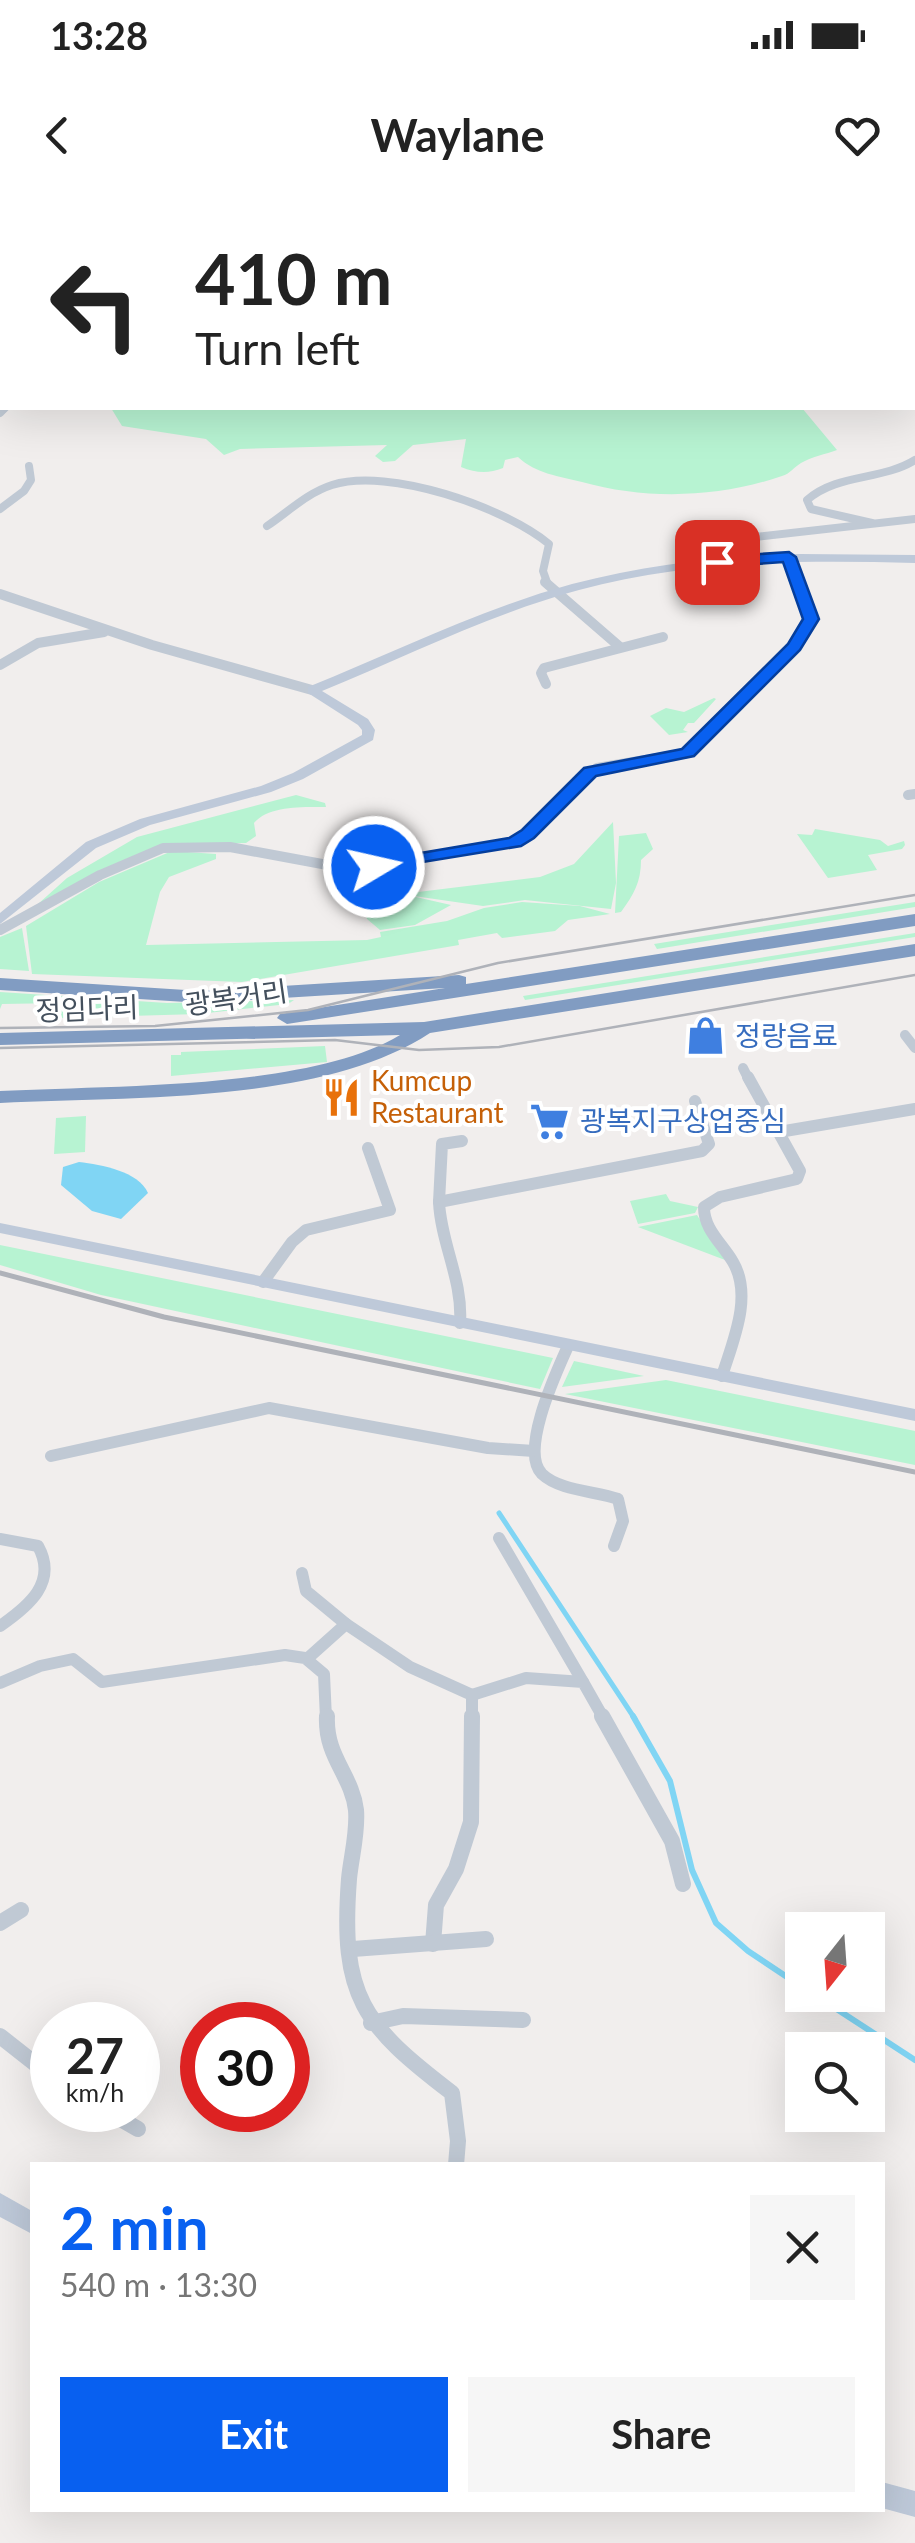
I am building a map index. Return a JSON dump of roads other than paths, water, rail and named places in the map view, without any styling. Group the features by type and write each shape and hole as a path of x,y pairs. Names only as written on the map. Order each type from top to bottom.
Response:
{"highway":[{"name":"광복거리","path":"174,1034 915,920"},
{"name":"광복거리","path":"174,1034 424,1028 915,950"},
{"path":"0,984 201,997 364,990 426,982 522,983"},
{"path":"0,1097 185,1085 322,1068 363,1060 396,1047 424,1028"},
{"name":"정임다리","path":"0,1038 174,1034"}],"street":[{"path":"872,523 820,512 807,505 807,500 820,489 889,474 915,460"},
{"path":"0,508 24,491 31,480 29,466"},
{"path":"267,526 326,486 384,480 504,515 542,536 549,544 543,571 545,582 620,647"},
{"path":"729,540 915,519"},
{"path":"0,930 100,875 163,848 230,847 349,869 514,842 528,834 598,768 688,753 794,646 811,619 789,557"},
{"path":"312,690 560,592 646,571 789,557 915,559"},
{"path":"0,594 107,631 312,690 363,722 369,730 368,737 282,782 145,822 91,845 0,920"},
{"path":"0,665 38,643 107,631"},
{"path":"546,684 541,673 544,668 663,637"},
{"path":"906,1035 915,1048"},
{"path":"722,1376 742,1292 738,1271 704,1220 704,1208 720,1197 797,1178 800,1171 743,1068"},
{"path":"439,1202 702,1151 709,1144 695,1101"},
{"path":"780,1132 915,1109"},
{"path":"460,1323 463,1295 438,1216 442,1144 462,1141"},
{"path":"263,1282 292,1242 306,1230 390,1210 368,1148"},
{"path":"0,1228 915,1415"},
{"path":"568,1346 548,1396 534,1452 541,1473 618,1499 623,1522 614,1546"},
{"path":"51,1456 269,1408 488,1448 534,1452"},
{"path":"499,1538 672,1841 683,1884"},
{"path":"0,1540 38,1546 46,1565 40,1593 0,1626"},
{"path":"302,1573 306,1591 346,1624 410,1668 472,1696"},
{"path":"308,1658 346,1624"},
{"path":"0,1684 40,1666 72,1660 102,1682 285,1655 308,1658 327,1681 330,1712 326,1736 330,1754 351,1792 356,1810 349,1886 358,1995 371,2023 392,2047 452,2093 458,2141 456,2162"},
{"path":"472,1696 504,1679 519,1676 583,1682"},
{"path":"434,1944 436,1905 456,1869 471,1822 472,1696"},
{"path":"353,1949 486,1938"},
{"path":"371,2023 403,2016 523,2020"},
{"path":"0,2036 30,2059"},
{"path":"0,2204 30,2222"},
{"path":"885,2496 915,2504"}],"water":[{"path":"79,1162 128,1174 148,1193 121,1219 92,1211 61,1185 63,1167"}],"waterway":[{"path":"499,1513 635,1719"},
{"path":"633,1716 670,1781 692,1870 716,1923 785,1976"},
{"path":"841,2012 915,2060"}],"tram line":[{"path":"0,1028 155,1026 308,1010 498,963 915,895"},
{"path":"0,1048 335,1040 419,1050 499,1047 915,975"}],"railway":[{"path":"0,1273 164,1317 915,1472"}],"place":[{"name":"정랑음료","path":"705,1036"},
{"name":"Kumcup Restaurant","path":"341,1097"},
{"name":"광복지구상업중심","path":"550,1121"}]}
